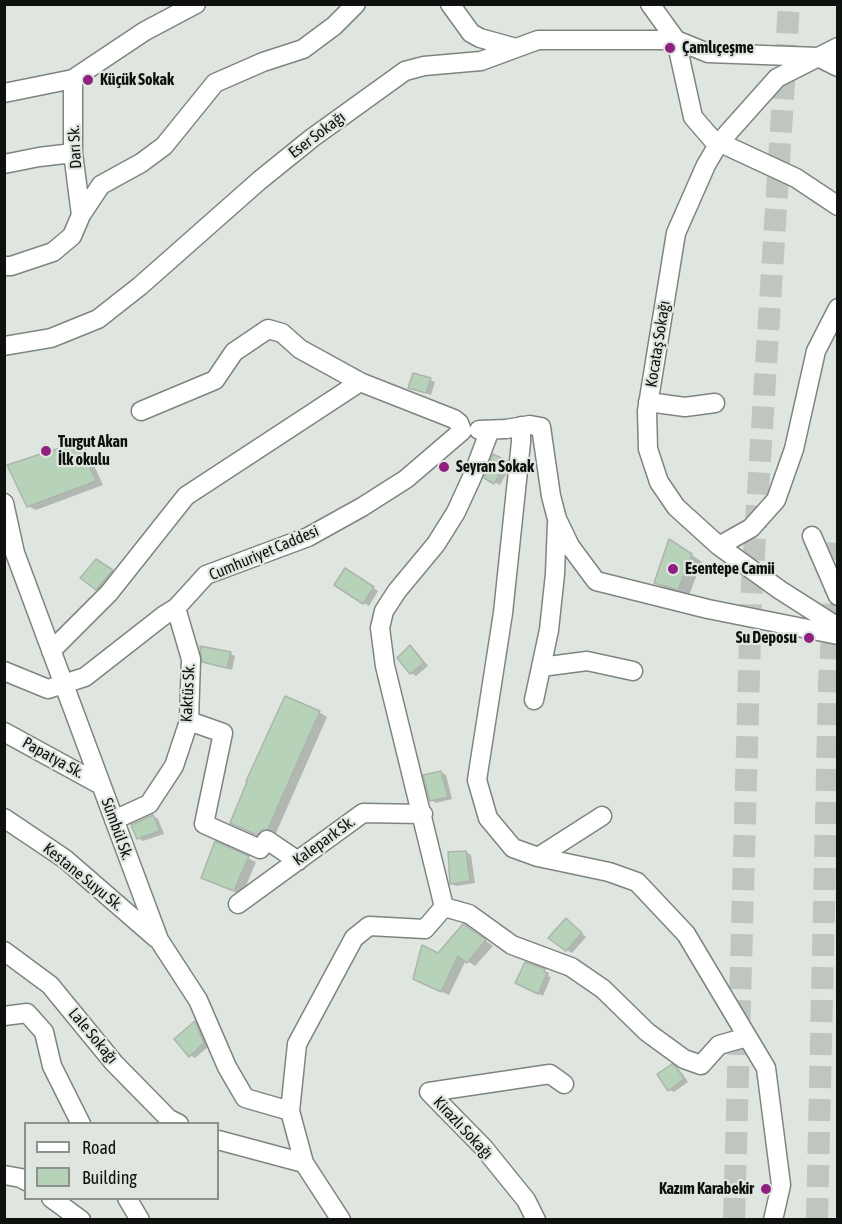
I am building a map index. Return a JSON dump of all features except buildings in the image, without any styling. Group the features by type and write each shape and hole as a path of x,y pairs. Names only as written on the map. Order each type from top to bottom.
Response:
{"street":[{"path":"4,93 73,79 146,31 196,4"},
{"path":"4,266 53,252 72,236 81,215 101,185 141,163 164,146 215,83 263,62 303,49 334,26 356,4"},
{"path":"450,4 471,33 480,38 516,48"},
{"path":"650,4 676,40 693,117 712,139 796,178 837,206"},
{"name":"Eser Sokağı","path":"4,346 51,338 98,319 140,286 260,180 312,138 405,71 424,66 482,62 538,40 676,40"},
{"path":"676,40 708,53 818,57 837,67"},
{"name":"Kocataş Sokağı","path":"837,47 777,78 719,143 706,165 676,233 648,402 648,449 659,482 676,507 719,546 837,627"},
{"name":"Darı Sk.","path":"73,79 73,153 81,215"},
{"path":"4,164 73,153"},
{"path":"719,546 751,528 776,500 794,449 816,351 837,308"},
{"path":"141,411 215,380 234,352 268,329 282,333 300,349 360,382 454,419 459,423 462,431 536,425 541,427 551,496 557,519 570,546 596,581 708,609 837,635"},
{"path":"51,651 109,593 186,496 360,382"},
{"path":"648,402 685,407 715,403"},
{"path":"521,426 503,613 477,780 488,818 513,848 538,857 609,872 637,882 686,934 766,1068 781,1185 770,1218"},
{"path":"444,907 385,666 380,628 384,610 436,543 456,512 490,430"},
{"name":"Cumhuriyet Caddesi","path":"4,671 48,689 85,677 176,608 206,575 308,537 362,507 406,478 462,431"},
{"name":"Sümbül Sk.","path":"4,503 10,549 51,651 159,940 198,1000 227,1067 245,1098 290,1111"},
{"path":"534,700 551,608 557,519"},
{"path":"812,536 837,596"},
{"name":"Kaktüs Sk.","path":"114,820 149,804 174,766 189,721 191,659 176,608"},
{"path":"541,667 587,661 633,671"},
{"path":"189,721 223,733 204,824 260,849 267,840 298,861"},
{"name":"Papatya Sk.","path":"4,732 101,785"},
{"name":"Kalepark Sk.","path":"238,904 363,813 423,814"},
{"path":"538,857 602,816"},
{"name":"Kestane Suyu Sk.","path":"4,818 65,858 159,940"},
{"path":"444,907 469,914 512,945 571,967 603,989 647,1032 684,1059 701,1065 719,1045 747,1036"},
{"path":"341,1220 304,1163 290,1111 297,1044 354,938 369,927 425,929 444,907"},
{"name":"Lale Sokağı","path":"4,951 50,985 114,1063 169,1119 175,1122"},
{"path":"4,1016 27,1013 44,1032 52,1066 78,1118"},
{"name":"Kirazlı Sokağı","path":"536,1220 526,1200 483,1147 429,1092 550,1074 564,1084"},
{"path":"219,1140 304,1163"},
{"path":"4,1175 24,1180"},
{"path":"54,1200 81,1220"},
{"path":"128,1200 140,1220"}],"tunnel":[{"path":"734,1220 751,601 789,4"},
{"path":"817,1220 829,683 838,543"}],"place":[{"name":"Çamlıçeşme","path":"670,48"},
{"name":"Küçük Sokak","path":"88,80"},
{"name":"Turgut Akan İlk okulu","path":"46,451"},
{"name":"Seyran Sokak","path":"444,467"},
{"name":"Esentepe Camii","path":"673,569"},
{"name":"Su Deposu","path":"809,638"},
{"name":"Kazım Karabekir","path":"766,1189"}]}
